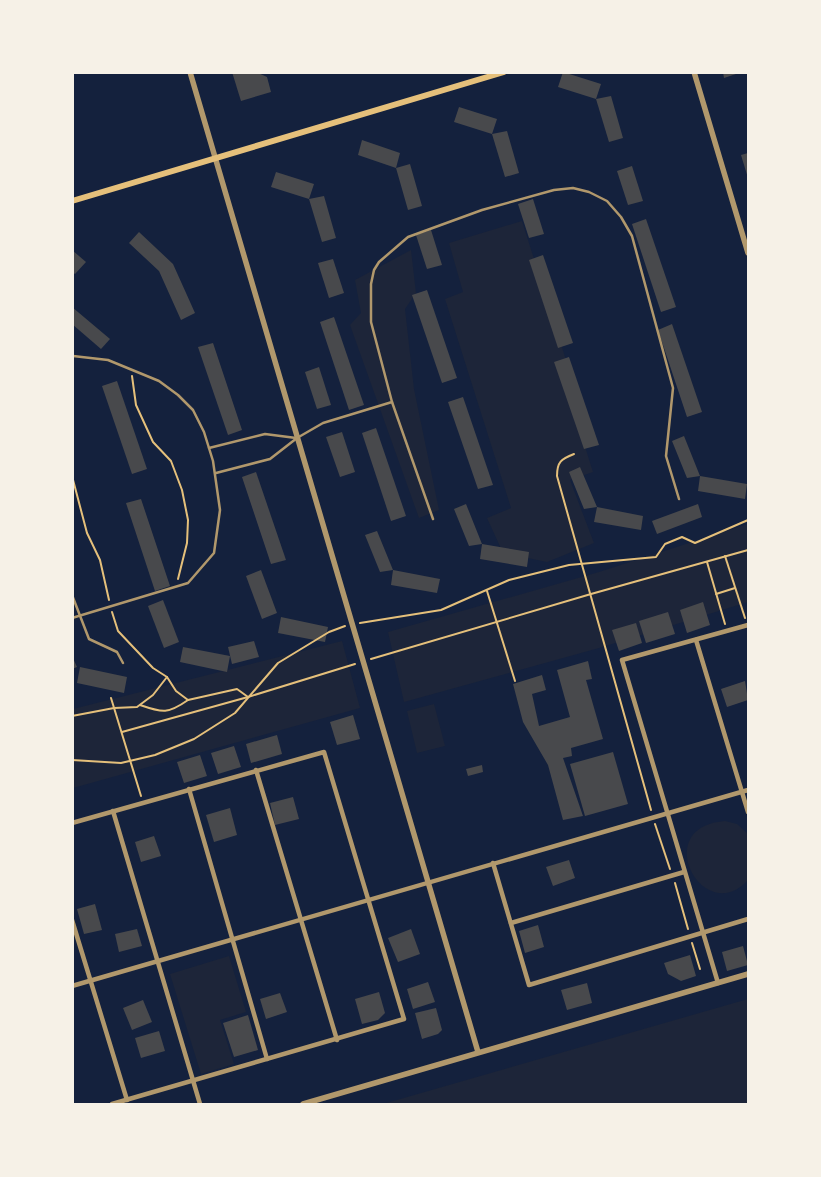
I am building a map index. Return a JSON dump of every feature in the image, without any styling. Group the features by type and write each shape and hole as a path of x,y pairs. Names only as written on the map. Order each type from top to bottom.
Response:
{"main road":[{"path":"72,201 217,160 504,72"}],"street":[{"path":"190,72 297,438 354,624 478,1052"},
{"path":"694,72 748,253"},
{"path":"718,983 622,660 748,625"},
{"path":"696,640 748,812"},
{"path":"72,823 324,752 404,1019 112,1104"},
{"path":"256,770 337,1040"},
{"path":"189,789 268,1059"},
{"path":"72,986 748,790"},
{"path":"113,811 200,1104"},
{"path":"493,863 529,985 748,919"},
{"path":"511,923 684,872"},
{"path":"72,920 127,1100"},
{"path":"303,1104 748,974"}],"lane":[{"path":"433,519 392,402 371,322 371,284 374,270 379,262 408,236 482,210 554,190 574,188 589,192 607,201 621,217 632,236 673,388 666,456 679,500"},
{"path":"72,356 108,360 159,381 178,395 193,410 204,432 209,448 216,474 220,510 214,554 188,583 72,618"},
{"path":"216,474 270,459 297,438 323,423 392,402"},
{"path":"209,448 265,434 297,438"},
{"path":"72,595 78,616 88,639 117,652 123,663"}],"path":[{"path":"132,369 136,405 153,442 171,461 182,490 188,520 187,543 177,587"},
{"path":"574,454 561,460 557,466 557,476 653,817 700,969"},
{"path":"72,760 105,763 131,761 155,755 194,740 235,713 278,662 329,632 354,624 441,610 509,580 582,562 656,557 665,544 682,537 695,543 748,520"},
{"path":"398,651 748,550"},
{"path":"725,556 748,625"},
{"path":"706,562 726,631"},
{"path":"716,594 735,588"},
{"path":"487,591 516,681"},
{"path":"122,732 336,670"},
{"path":"167,677 176,691 188,700"},
{"path":"139,705 160,712 174,710 188,700 237,689 248,697"},
{"path":"111,698 142,802"},
{"path":"72,716 114,708"}],"shaded area":[{"path":"522,221 567,363 559,364 593,472 570,480 594,543 547,562 503,553 487,518 511,508 445,299 463,292 449,243"},
{"path":"411,250 416,293 405,309 414,389 439,510 419,518 350,325 361,313 355,280"},
{"path":"748,524 748,602 599,648 404,702 388,632 599,572"},
{"path":"342,641 360,708 73,788 73,709"},
{"path":"434,704 445,746 417,753 407,711"},
{"path":"725,821 737,824 748,834 748,880 731,892 715,892 701,884 691,871 687,855 690,840 702,827"},
{"path":"229,956 246,1012 220,1020 234,1064 201,1074 170,974"},
{"path":"748,999 748,1104 383,1104"}],"building":[{"path":"232,72 256,72 267,77 271,92 241,101"},
{"path":"563,72 601,84 596,99 558,87"},
{"path":"723,72 739,72 739,73 724,78"},
{"path":"611,96 623,138 609,142 596,99"},
{"path":"459,107 497,119 492,134 454,122"},
{"path":"507,131 519,173 505,177 492,134"},
{"path":"362,140 400,153 396,168 358,155"},
{"path":"748,153 748,178 741,155"},
{"path":"410,164 422,206 408,210 396,168"},
{"path":"632,166 643,201 628,205 617,171"},
{"path":"276,172 314,184 309,199 271,187"},
{"path":"324,196 336,238 322,242 309,199"},
{"path":"533,199 544,234 529,238 518,204"},
{"path":"646,219 676,307 661,312 632,224"},
{"path":"431,230 442,265 427,269 416,235"},
{"path":"139,232 173,264 195,313 181,320 159,271 129,243"},
{"path":"72,250 86,262 75,274 72,272"},
{"path":"543,255 573,343 558,348 529,260"},
{"path":"333,259 344,293 329,298 318,263"},
{"path":"427,290 457,378 442,383 412,295"},
{"path":"72,307 110,339 101,349 72,324"},
{"path":"334,317 364,405 349,410 320,322"},
{"path":"672,324 702,412 687,417 658,330"},
{"path":"213,343 242,430 228,435 198,347"},
{"path":"569,357 599,445 584,449 554,362"},
{"path":"319,367 331,405 317,409 305,372"},
{"path":"117,381 147,469 132,474 102,386"},
{"path":"463,397 493,485 478,489 448,402"},
{"path":"376,428 406,516 391,521 362,433"},
{"path":"342,432 355,472 340,477 326,437"},
{"path":"684,436 700,476 687,478 672,441"},
{"path":"580,467 597,507 584,509 569,472"},
{"path":"256,472 286,560 271,564 242,477"},
{"path":"700,476 747,484 745,499 698,491"},
{"path":"141,499 170,586 155,591 126,503"},
{"path":"466,504 482,544 469,546 454,509"},
{"path":"698,504 702,517 657,534 652,521"},
{"path":"597,507 643,516 641,530 594,522"},
{"path":"377,531 393,570 380,572 365,535"},
{"path":"482,544 529,552 527,567 480,559"},
{"path":"261,570 277,613 262,619 246,576"},
{"path":"393,570 440,579 437,593 391,585"},
{"path":"163,600 179,642 164,648 148,606"},
{"path":"703,602 710,625 687,633 680,610"},
{"path":"668,612 675,634 646,643 639,621"},
{"path":"281,617 328,627 325,642 278,633"},
{"path":"636,623 642,643 619,651 612,630"},
{"path":"254,641 259,657 232,664 228,647"},
{"path":"183,647 230,656 227,672 180,662"},
{"path":"72,656 77,667 72,669"},
{"path":"588,661 592,679 586,680 603,739 571,748 572,756 563,758 583,816 563,820 548,765 523,722 513,684 542,675 546,690 532,694 539,726 570,717 557,670"},
{"path":"80,667 127,677 124,693 77,683"},
{"path":"745,681 748,700 727,707 721,689"},
{"path":"353,715 360,739 337,745 330,722"},
{"path":"277,735 282,754 251,763 246,744"},
{"path":"234,746 241,767 218,774 211,753"},
{"path":"613,752 628,804 585,816 570,764"},
{"path":"200,755 207,776 184,783 177,762"},
{"path":"482,765 483,772 468,776 466,769"},
{"path":"293,797 299,819 275,825 270,803"},
{"path":"230,808 237,835 214,842 206,815"},
{"path":"154,836 161,856 141,862 135,842"},
{"path":"569,860 575,878 553,886 546,867"},
{"path":"95,904 102,930 84,934 77,909"},
{"path":"538,925 544,947 525,953 519,931"},
{"path":"137,929 142,946 119,952 115,934"},
{"path":"411,929 420,954 398,962 388,938"},
{"path":"743,946 748,965 727,971 722,952"},
{"path":"690,955 696,976 681,981 668,974 664,963"},
{"path":"428,982 435,1002 413,1009 407,989"},
{"path":"587,983 592,1003 567,1010 561,990"},
{"path":"379,992 385,1013 378,1020 362,1024 355,999"},
{"path":"280,993 287,1012 266,1019 260,999"},
{"path":"143,1000 152,1022 132,1030 123,1008"},
{"path":"436,1008 442,1030 438,1034 422,1039 415,1013"},
{"path":"248,1015 258,1050 234,1057 223,1023"},
{"path":"159,1031 165,1051 141,1058 135,1038"}]}
